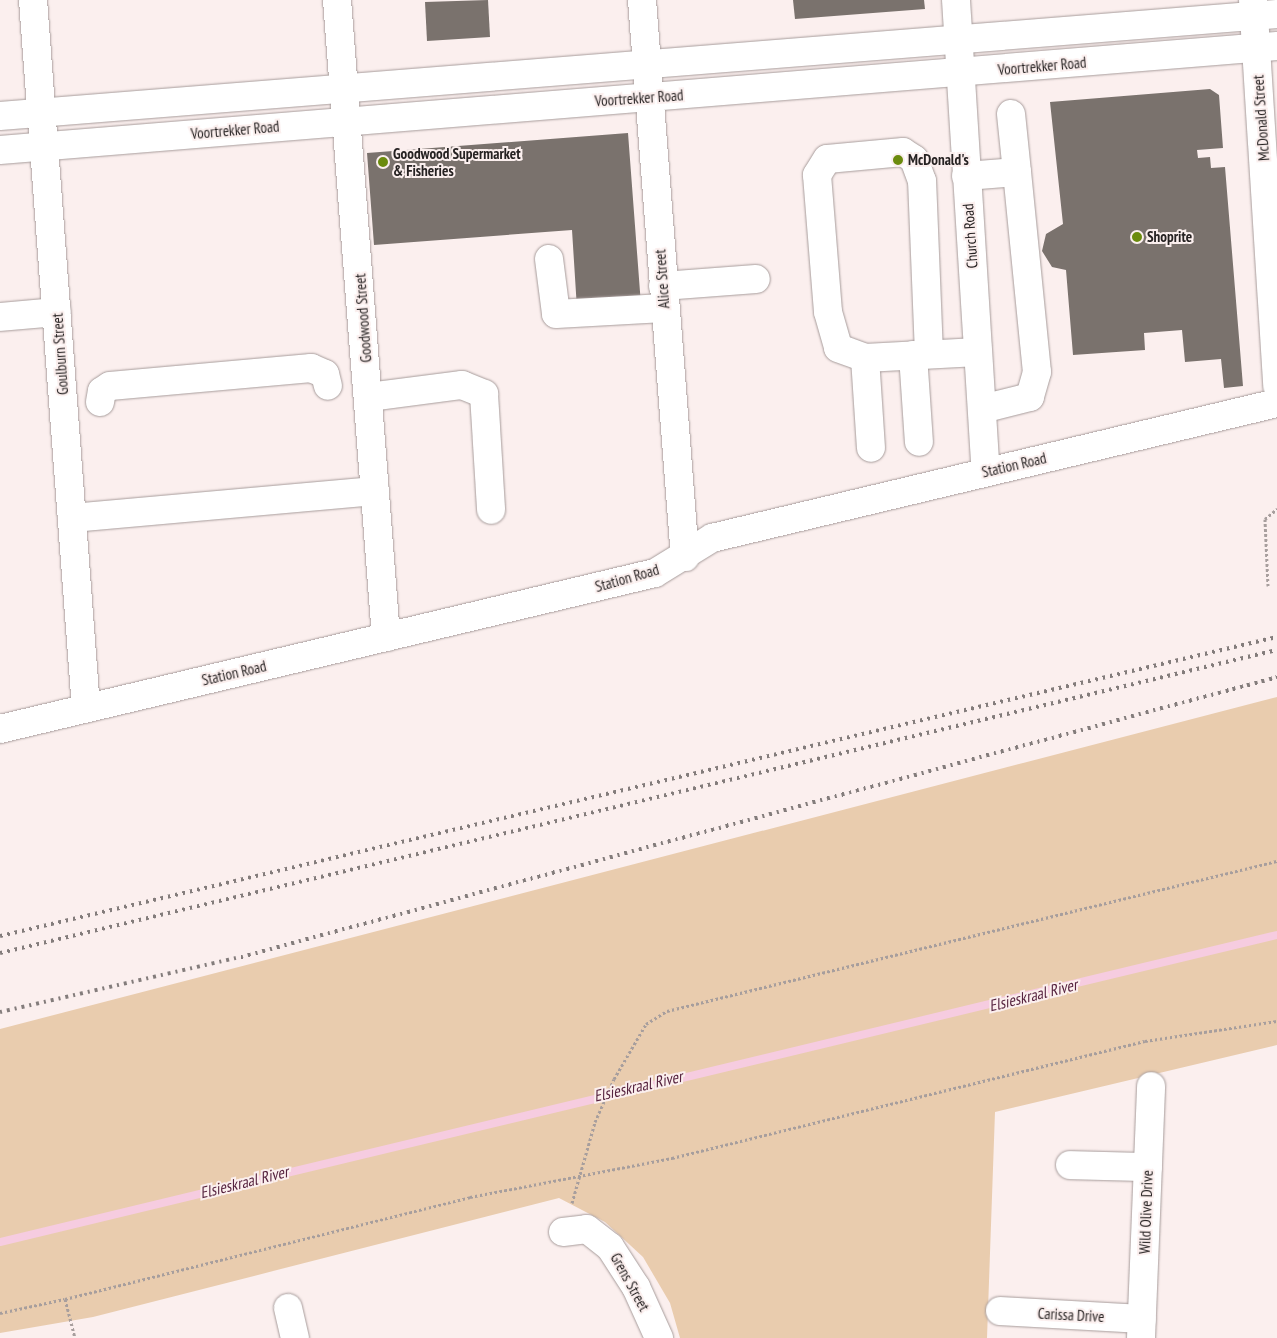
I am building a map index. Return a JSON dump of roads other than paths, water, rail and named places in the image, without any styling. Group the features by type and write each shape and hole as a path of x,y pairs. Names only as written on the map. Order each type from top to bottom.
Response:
{"street":[{"name":"Goulburn Street","path":"33,0 46,146 86,708"},
{"name":"Goodwood Street","path":"337,0 348,120 386,637"},
{"name":"Alice Street","path":"642,0 685,557"},
{"name":"Church Road","path":"956,0 958,73 986,472"},
{"path":"0,116 648,64 1261,10"},
{"name":"McDonald Street","path":"1261,10 1267,47 1277,386"},
{"name":"Voortrekker Road","path":"0,150 348,120 1267,47"},
{"path":"982,408 1023,400 1034,392 1036,382 1011,114"},
{"path":"919,442 921,354 919,168 904,152 869,152 827,159 817,175 831,330 838,348 865,358 921,354 978,352"},
{"path":"966,176 1017,172"},
{"path":"549,259 556,314 756,280"},
{"path":"0,317 57,312"},
{"path":"865,358 871,448"},
{"path":"100,402 102,391 110,386 311,368 325,374 328,386"},
{"path":"369,396 462,385 484,394 491,510"},
{"name":"Station Road","path":"0,729 655,573 685,557 712,538 1277,403"},
{"path":"72,518 375,491"},
{"name":"Wild Olive Drive","path":"1141,1328 1151,1086"},
{"path":"1070,1165 1148,1167"},
{"name":"Grens Street","path":"563,1232 587,1229 610,1246 636,1286 659,1338"},
{"path":"288,1308 295,1338"},
{"name":"Carissa Drive","path":"1000,1312 1141,1328"}],"waterway":[{"name":"Elsieskraal River","path":"0,1242 1277,935"}],"railway":[{"path":"0,936 1277,637"},
{"path":"0,953 1277,650"},
{"path":"0,1012 241,957 1277,677"}],"place":[{"name":"McDonald's","path":"898,160"},
{"name":"Goodwood Supermarket & Fisheries","path":"383,162"},
{"name":"Shoprite","path":"1137,237"}]}
